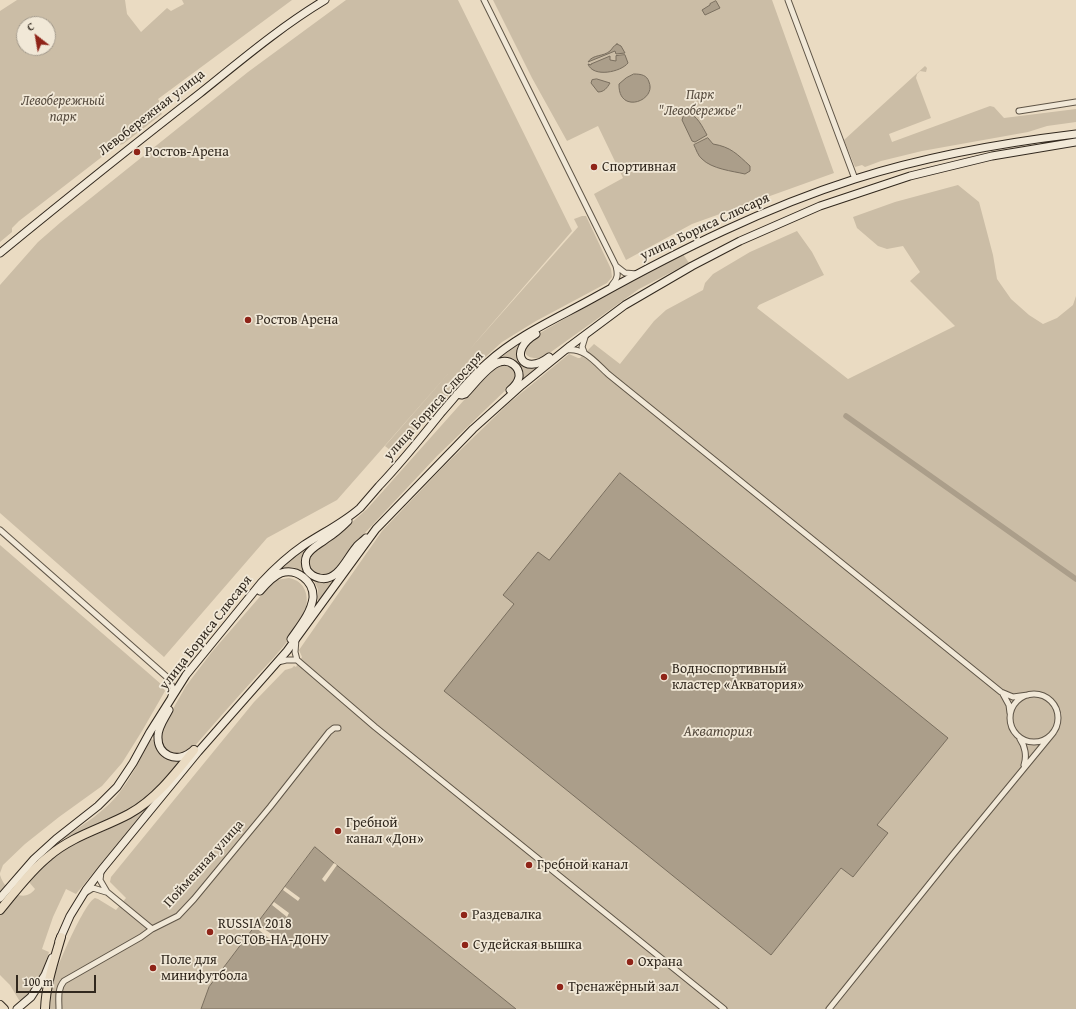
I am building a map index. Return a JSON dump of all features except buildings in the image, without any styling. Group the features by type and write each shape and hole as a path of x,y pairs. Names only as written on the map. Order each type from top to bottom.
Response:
{"main road":[{"name":"Левобережная улица","path":"0,252 237,63 325,0"},
{"name":"улица Бориса Слюсаря","path":"0,898 21,879 44,850 98,806 113,791 133,763 173,696 206,650 260,583 282,562 304,545 343,521 360,507 395,469 457,394 486,364 501,352 524,336 638,274 684,250 763,213 855,179 908,164 985,147 1076,134"},
{"name":"улица Бориса Слюсаря","path":"18,1008 31,997 41,981 70,916 102,868 219,727 287,651 376,530 473,429 567,348 626,305 692,266 740,241 820,206 910,176 992,156 1076,142"},
{"path":"556,319 553,324 526,341 521,350 522,358 529,365 539,364 564,347 567,348"},
{"path":"457,394 465,394 489,369 496,364 501,362 510,362 516,367 519,378 513,387 492,406 491,412"},
{"path":"360,507 341,528 314,547 308,554 306,559 307,570 315,577 323,579 333,576 339,571 357,546 376,530"},
{"path":"235,615 241,614 273,578 280,573 288,572 301,575 310,585 313,598 306,616 286,647 287,651"},
{"path":"173,696 177,697 157,735 159,746 166,755 176,758 182,758 194,750"},
{"path":"0,910 21,879 58,849 72,840 130,813 154,797 212,729 219,727"},
{"path":"45,1009 48,982 61,937"},
{"path":"0,1005 4,1009"}],"street":[{"path":"484,0 616,266 618,277 616,282 604,293"},
{"path":"788,0 855,179"},
{"path":"1019,111 1076,102"},
{"path":"616,266 625,273 638,274"},
{"path":"584,352 582,347 586,334"},
{"path":"567,348 584,352 608,374 1001,692 1006,698 1009,706 1012,727 1025,748 1026,760 1022,770"},
{"path":"0,530 168,678 173,688 173,696"},
{"path":"296,639 295,652 297,660 376,727 724,1009"},
{"path":"278,662 297,660"},
{"path":"829,1009 1053,733 1057,725 1058,717 1056,708 1051,701 1044,696 1036,694 1013,697 1001,692"},
{"path":"1010,717 1015,704 1021,698 1028,695"},
{"name":"Пойменная улица","path":"59,1009 59,991 64,981 152,929 178,916 194,899 270,807 329,732 334,728 338,728"},
{"path":"1017,735 1026,741 1036,742 1045,739 1053,733"},
{"path":"102,868 100,880 107,892 152,929"},
{"path":"82,896 93,888 107,892"}],"green space":[{"name":"Левобережный парк","path":"17,0 125,0 127,14 141,32 167,8 171,11 184,4 182,0 292,0 158,99 164,108 160,111 162,114 123,144 116,146 19,221 12,228 12,232 0,242 0,11"},
{"name":"Ростов Арена","path":"346,0 458,0 572,231 470,349 578,227 574,219 586,216 611,269 612,277 607,283 536,321 502,342 469,372 396,455 385,446 454,367 337,500 267,538 164,657 0,513 0,285 38,242 61,222 248,72"},
{"name":"Парк \"Левобережье\"","path":"493,0 772,0 834,173 692,224 626,260 594,194 623,178 598,126 567,141 532,78"},
{"path":"925,66 927,68 926,72 920,71 916,78 931,118 889,134 892,142 990,106 994,107 1004,118 1076,109 1076,122 1047,126 1028,132 922,151 881,161 865,167 862,165 855,167 844,140"},
{"path":"958,185 979,202 993,255 997,279 1011,299 1029,315 1043,324 1057,318 1073,305 1076,296 1076,1009 50,1009 52,986 56,971 78,922 90,902 95,898 116,910 126,898 110,882 111,877 254,702 285,670 294,666 296,667 302,657 299,650 382,531 445,465 509,403 569,354 580,358 594,344 620,364 654,321 666,310 703,290 705,283 713,274 750,252 797,231 812,252 824,275 759,305 757,308 848,379 955,326 910,281 920,272 903,246 887,249 878,246 857,228 853,217 895,202"},
{"path":"683,254 689,263 639,289 544,357 533,358 527,356 525,350 533,337 644,273"},
{"path":"517,345 517,352 526,366 536,368 537,370 523,381 521,380 520,366 514,361 501,359 501,357"},
{"path":"501,364 507,364 515,369 516,376 512,384 437,456 363,535 335,571 327,576 320,577 310,570 308,564 309,557 313,551 342,531 367,509 481,381"},
{"path":"0,545 162,685 165,691 122,763 102,786 25,844 3,865 0,873"},
{"path":"303,549 303,560 307,573 293,567 281,567"},
{"path":"312,577 333,581 320,600 318,600 318,589"},
{"path":"289,578 299,582 305,590 307,600 305,611 301,620 290,638 193,748 180,755 167,753 160,742 162,728 186,686 211,653 270,585 276,580"},
{"path":"151,739 154,740 156,746 164,756 182,760 164,782 136,805 99,824 61,840 102,811 116,797 130,777"},
{"path":"149,805 76,894 66,889 53,917 42,949 49,952 42,972 32,990 22,1000 19,1000 10,985 0,975 0,875 5,885 14,893 25,896 30,894 35,889 28,881 49,861 67,848 119,824"}],"water":[{"path":"716,1 720,8 705,15 702,10"},
{"path":"617,44 621,46 625,53 616,54 615,51 588,62 590,59 607,53"},
{"path":"625,55 628,63 620,69 614,71 595,71 588,64 591,65 610,56 610,60 616,61 616,56"},
{"path":"634,74 645,76 649,82 650,89 648,95 643,99 637,102 630,102 624,99 620,94 619,84"},
{"path":"597,79 610,83 608,87 598,92 591,83 592,80"},
{"path":"687,113 691,114 697,119 707,135 695,142 692,141 682,120"},
{"path":"708,138 713,144 725,147 737,155 750,166 750,171 745,174 722,169 711,165 702,159 694,145"},
{"name":"Акватория","path":"620,473 948,738 877,825 888,833 853,877 841,868 771,955 444,691 514,604 503,595 538,552 549,560"},
{"name":"Гребной канал «Дон»","path":"315,847 516,1009 201,1009 209,987"}],"pier":[{"path":"334,863 337,865 325,882 322,879"},
{"path":"285,887 300,898 298,901 283,890"},
{"path":"274,902 289,913 287,917 272,905"},
{"path":"257,924 273,935 270,939 255,927"}],"waterway":[{"path":"846,416 1076,579"}],"place":[{"name":"Ростов-Арена","path":"137,152"},
{"name":"Спортивная","path":"594,167"},
{"name":"Ростов Арена","path":"248,320"},
{"name":"Водноспортивный кластер «Акватория»","path":"664,677"},
{"name":"Гребной канал «Дон»","path":"338,831"},
{"name":"Гребной канал","path":"529,865"},
{"name":"Раздевалка","path":"464,915"},
{"name":"RUSSIA 2018 РОСТОВ-НА-ДОНУ","path":"210,932"},
{"name":"Судейская вышка","path":"465,945"},
{"name":"Охрана","path":"630,962"},
{"name":"Поле для минифутбола","path":"153,968"},
{"name":"Тренажёрный зал","path":"560,987"}]}
